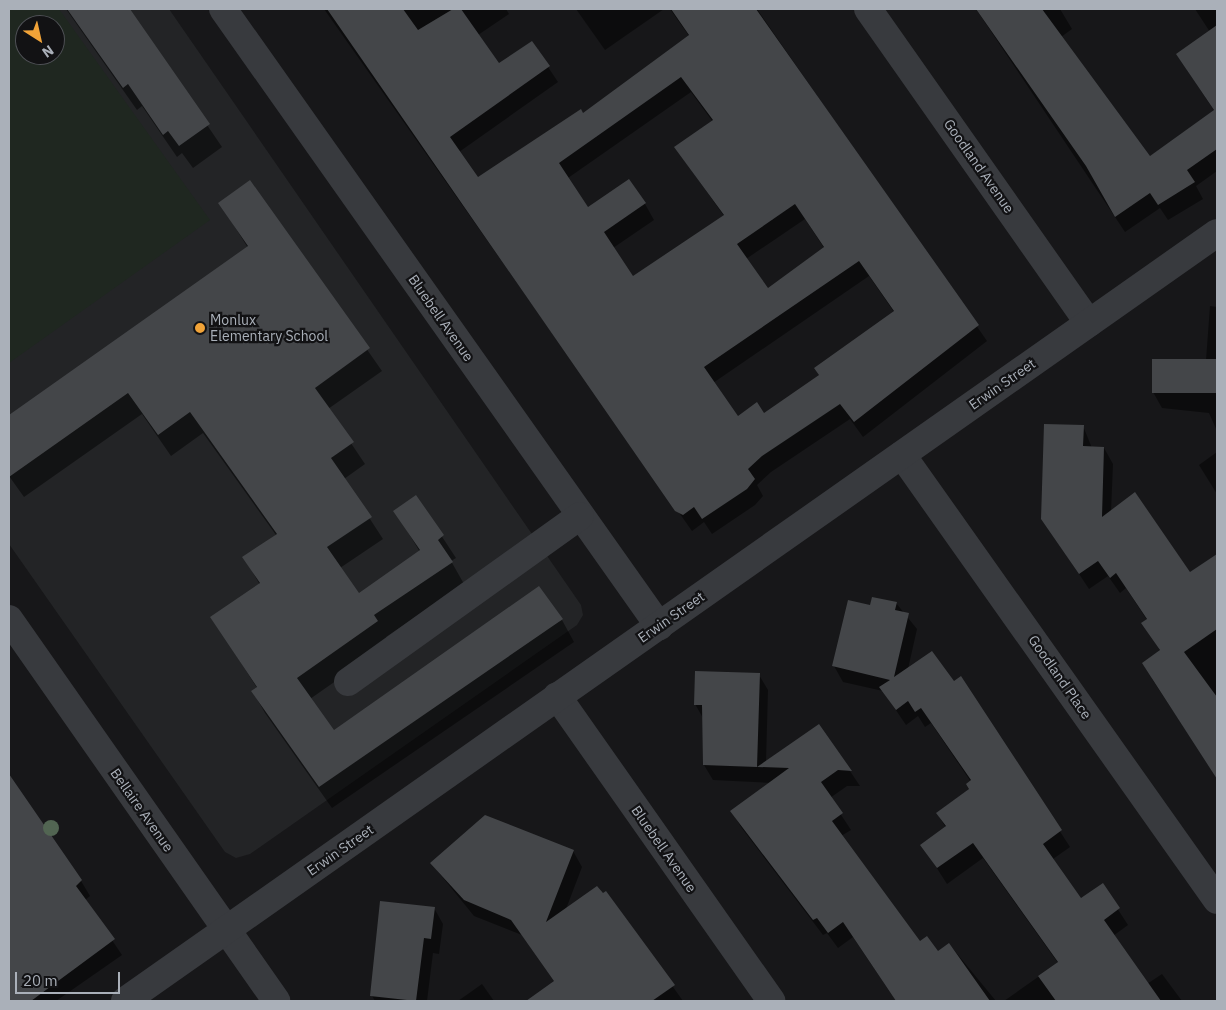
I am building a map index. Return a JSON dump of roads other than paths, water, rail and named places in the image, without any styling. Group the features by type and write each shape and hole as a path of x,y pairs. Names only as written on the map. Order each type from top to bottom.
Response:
{"street":[{"name":"Bluebell Avenue","path":"224,9 659,626"},
{"name":"Goodland Avenue","path":"868,9 1089,323"},
{"name":"Erwin Street","path":"125,1001 1217,233"},
{"name":"Goodland Place","path":"902,455 1217,900"},
{"path":"348,682 580,516"},
{"name":"Bellaire Avenue","path":"9,619 276,1001"},
{"name":"Bluebell Avenue","path":"557,696 772,1001"}],"place":[{"name":"Monlux Elementary School","path":"200,328"}]}
